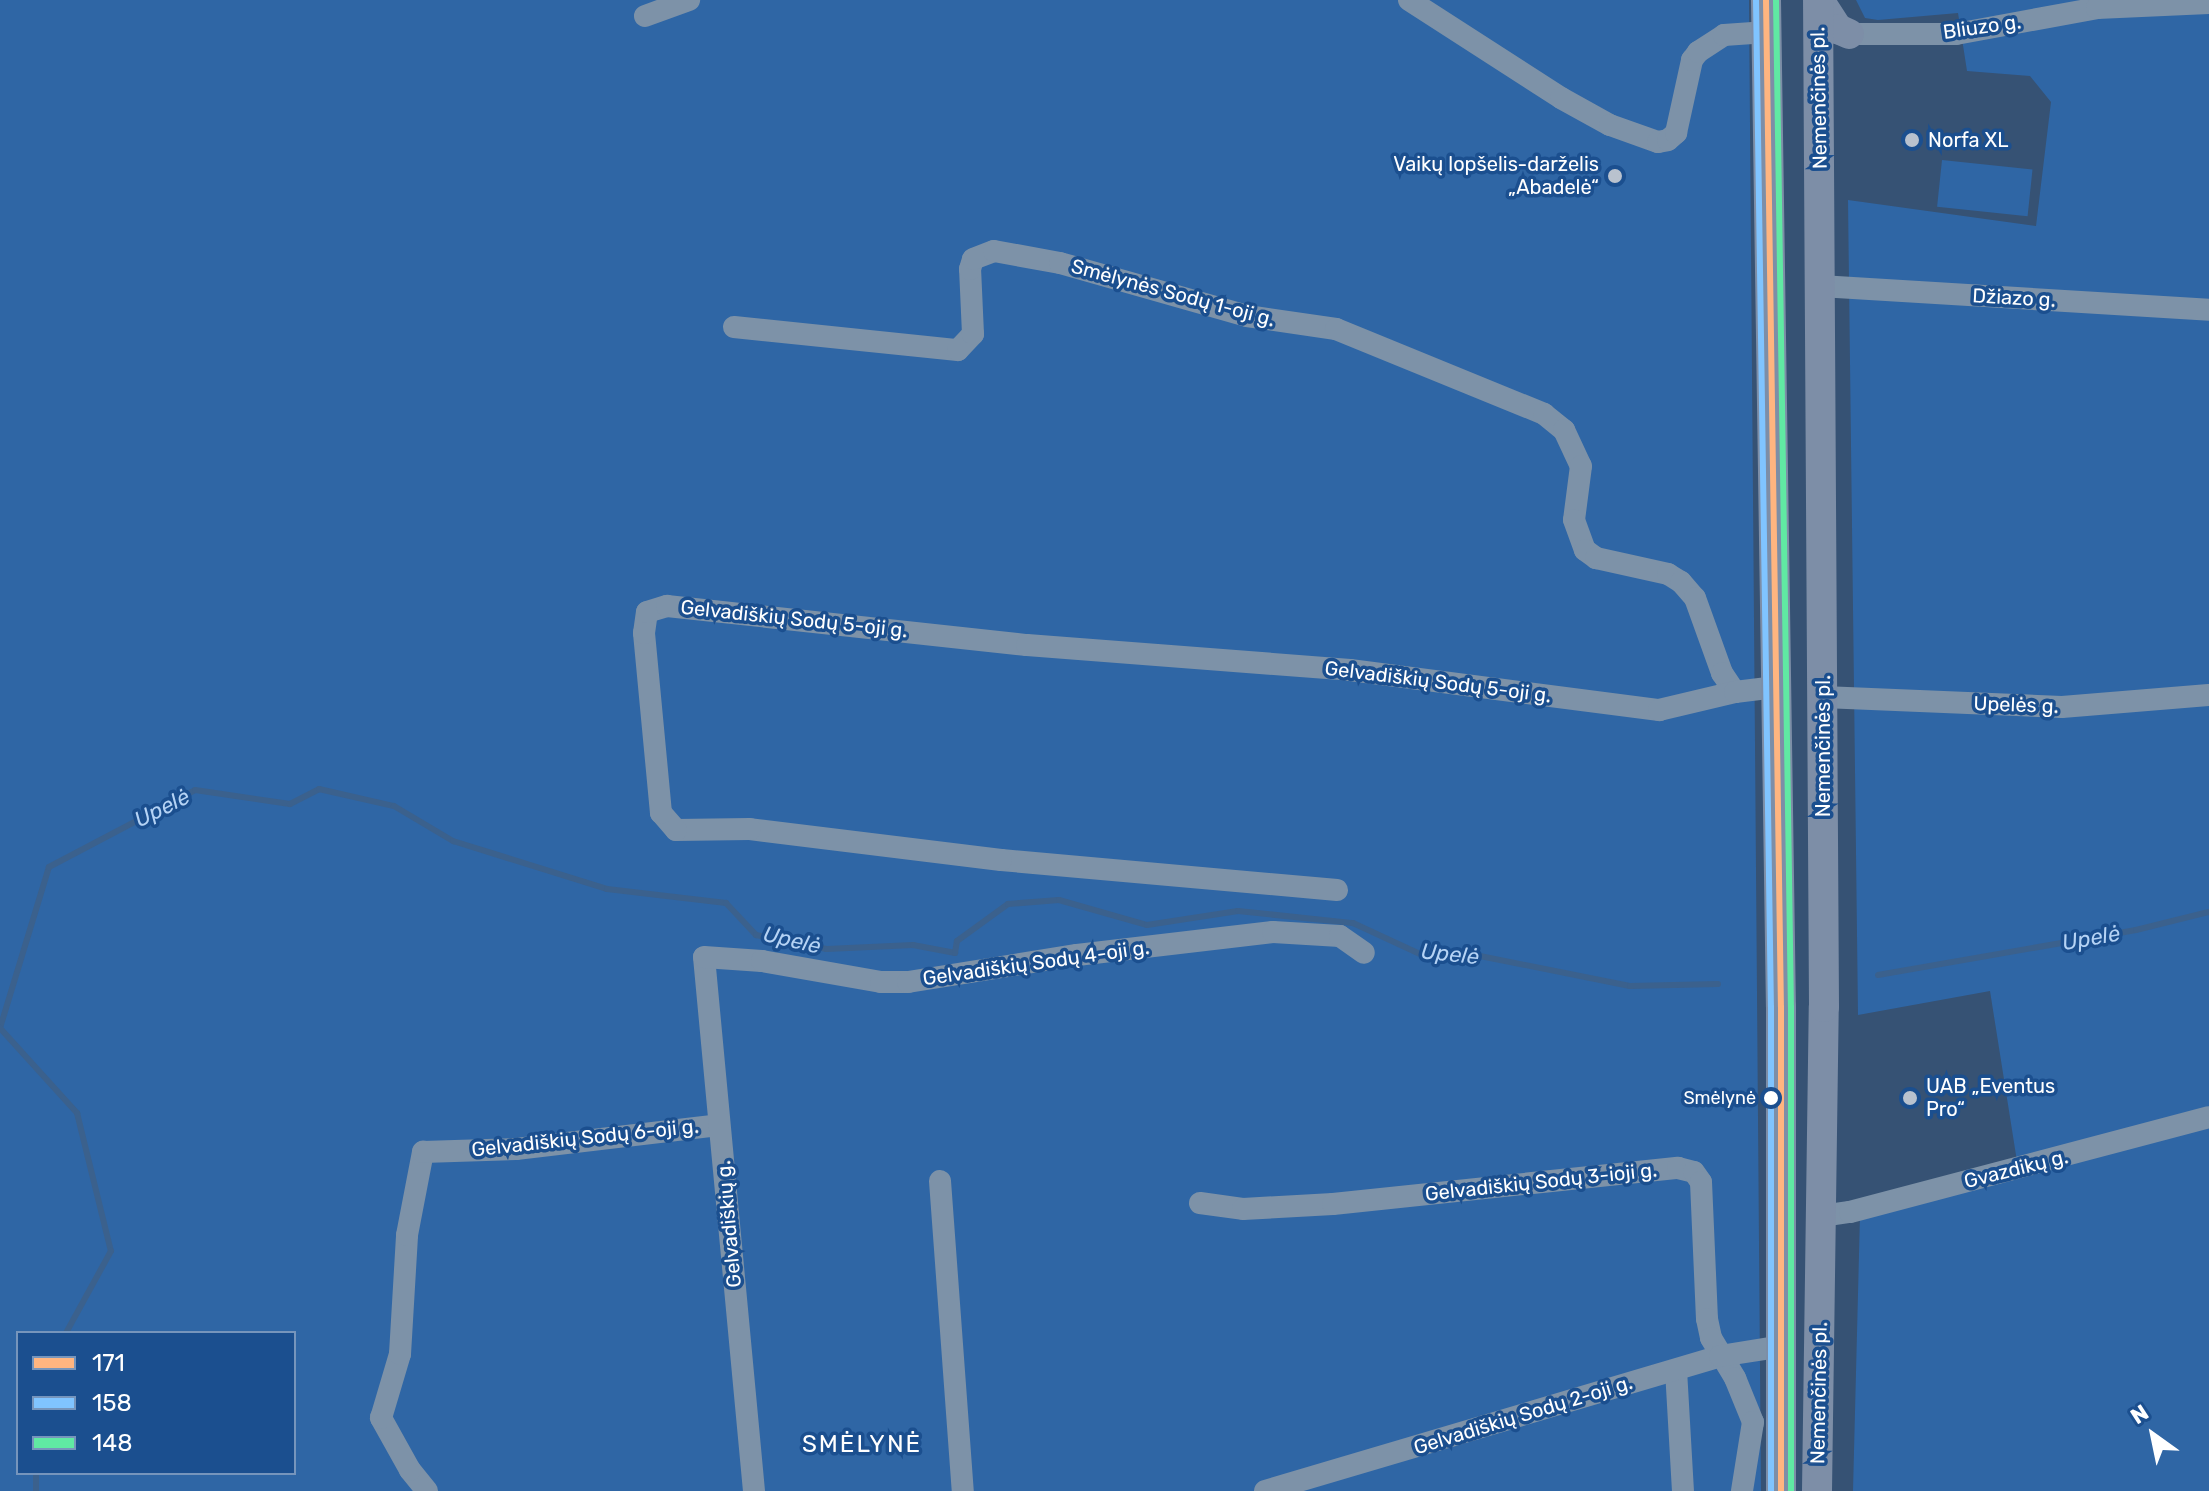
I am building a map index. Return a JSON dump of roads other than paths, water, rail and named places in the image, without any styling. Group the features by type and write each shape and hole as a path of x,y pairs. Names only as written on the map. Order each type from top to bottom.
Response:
{"main road":[{"name":"Nemenčinės pl.","path":"1766,0 1783,1346 1781,1491"},
{"name":"Nemenčinės pl.","path":"1817,1491 1823,697 1818,0"},
{"path":"1818,0 1838,29 1849,34"},
{"path":"1819,63 1829,47 1849,34"}],"street":[{"path":"645,16 689,0"},
{"path":"1409,0 1561,98 1610,125 1658,142 1668,140 1676,133 1692,60 1698,52 1724,35 1767,32"},
{"name":"Bliuzo g.","path":"1849,34 1956,34 2097,8 2209,3"},
{"name":"Smėlynės Sodų 1-oji g.","path":"734,327 958,350 973,334 970,269 973,259 994,251 1060,263 1247,316 1336,329 1544,414 1564,430 1581,466 1574,520 1585,550 1596,558 1668,574 1681,582 1695,598 1722,673 1735,692"},
{"name":"Džiazo g.","path":"1820,286 2209,310"},
{"name":"Gelvadiškių Sodų 5-oji g.","path":"1337,890 1001,860 750,829 676,830 661,813 644,633 647,612 667,606 1027,645 1350,670 1659,710 1735,692 1776,687"},
{"name":"Upelės g.","path":"1823,697 2062,707 2209,695"},
{"name":"Gelvadiškių Sodų 4-oji g.","path":"704,957 762,961 881,982 908,982 1077,955 1273,932 1340,936 1364,953"},
{"name":"Gelvadiškių g.","path":"704,957 754,1491"},
{"name":"Gvazdikų g.","path":"1821,1216 1850,1212 2209,1117"},
{"name":"Gelvadiškių Sodų 6-oji g.","path":"427,1491 410,1470 381,1418 400,1354 407,1235 423,1152 516,1149 719,1125"},
{"name":"Gelvadiškių Sodų 3-ioji g.","path":"1200,1203 1243,1209 1333,1204 1678,1168 1694,1172 1701,1182 1707,1319 1720,1356"},
{"path":"940,1181 963,1491"},
{"name":"Gelvadiškių Sodų 2-oji g.","path":"1265,1491 1720,1356 1783,1346"},
{"path":"1720,1356 1735,1378 1753,1422 1742,1491"},
{"path":"1676,1370 1683,1491"}],"waterway":[{"name":"Upelė","path":"0,1028 49,867 195,790 290,804 319,789 394,806 453,841 607,889 726,903 756,935 827,949 913,945 955,953 957,941 1008,904 1059,900 1147,925 1238,911 1353,923 1424,956 1470,954 1630,986 1718,984"},
{"name":"Upelė","path":"1878,975 2136,930 2209,912"},
{"name":"Upelė","path":"0,1028 77,1113 111,1251 67,1331"},
{"name":"Upelė","path":"36,1475 36,1491"}],"place":[{"name":"Norfa XL","path":"1912,140"},
{"name":"Vaikų lopšelis-darželis „Abadelė“","path":"1615,176"},
{"name":"Smėlynė","path":"1771,1098"},
{"name":"UAB „Eventus Pro“","path":"1910,1098"}],"district":[{"name":"SMĖLYNĖ","path":"862,1445"}]}
